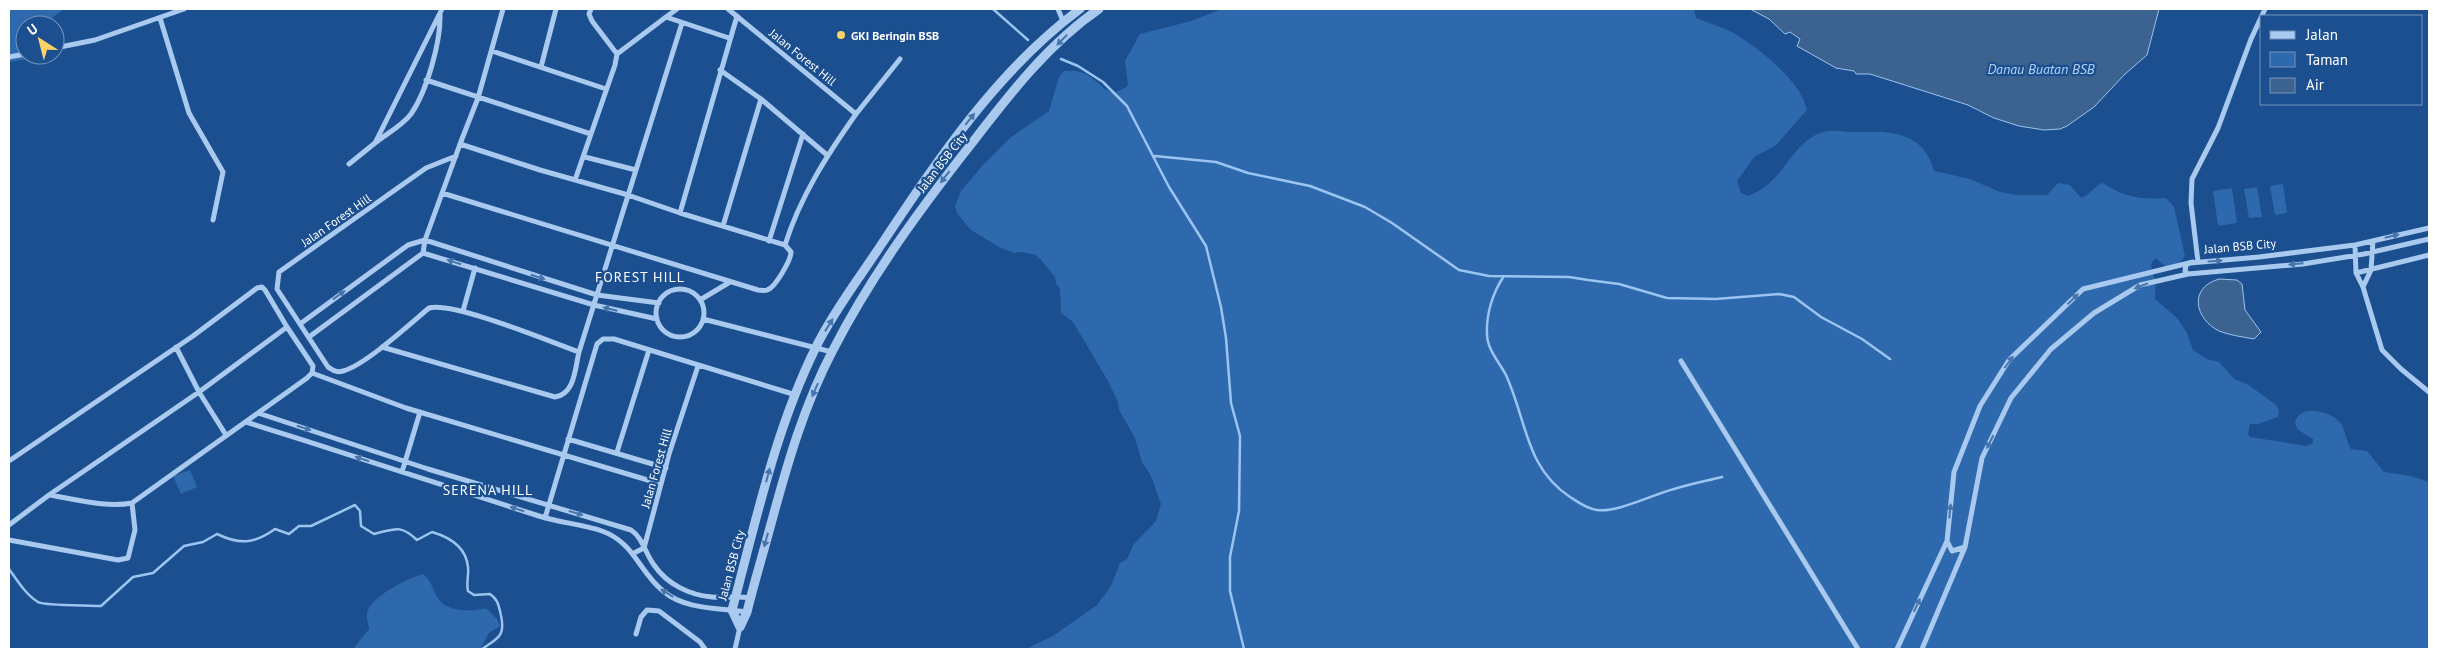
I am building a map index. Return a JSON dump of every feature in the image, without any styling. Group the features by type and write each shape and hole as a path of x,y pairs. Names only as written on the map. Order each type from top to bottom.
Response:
{"street":[{"path":"65,46 95,40 184,9"},
{"path":"309,337 423,253 425,240 478,98 503,9"},
{"path":"541,67 556,9"},
{"path":"591,9 592,21 617,54"},
{"path":"576,180 615,65 617,54 677,9"},
{"name":"Jalan Forest Hill","path":"728,9 856,114"},
{"path":"1058,9 1063,22"},
{"name":"Jalan BSB City","path":"740,627 732,610 773,453 816,346 892,229 958,134 1005,77 1063,22 1080,9"},
{"name":"Jalan BSB City","path":"740,627 747,612 779,493 807,406 832,352 852,315 914,216 1021,82 1066,35 1098,9"},
{"path":"349,164 410,115 426,80 438,35 441,11"},
{"path":"375,143 441,11"},
{"path":"680,213 736,16"},
{"path":"666,17 729,38"},
{"path":"160,18 188,113 223,172 212,220"},
{"path":"1897,649 1947,541 1954,472 1980,406 2009,360 2084,289 2193,262 2192,180 2218,128 2260,20"},
{"path":"382,347 556,397 565,393 570,387 611,245 682,23"},
{"path":"492,51 606,89"},
{"path":"785,245 795,215 828,155 856,114 900,59"},
{"path":"720,70 761,98 828,155"},
{"path":"426,80 591,134"},
{"path":"723,226 761,98"},
{"path":"769,241 803,134"},
{"path":"442,193 758,290 767,290 774,286 791,258 791,252 785,245 680,213 628,194 460,144"},
{"name":"Jalan Forest Hill","path":"456,156 426,168 279,272 277,289 328,367 334,371 341,372 351,368 382,347 428,308 437,307 462,311 579,352"},
{"path":"585,157 636,170"},
{"name":"Jalan BSB City","path":"2429,228 2374,241 2259,257 2193,262 2185,267 2188,274 2303,264 2372,252 2429,239"},
{"path":"300,324 408,245 425,240 597,295 659,303"},
{"path":"2363,287 2371,270 2374,241"},
{"path":"2355,244 2356,273 2363,287 2382,350 2400,369 2429,392"},
{"path":"423,253 594,305 657,320 667,333 683,337 698,329 703,319 704,309 700,300 687,290 676,290 666,294 659,303 657,320"},
{"path":"2356,273 2429,255"},
{"path":"462,311 475,268"},
{"path":"516,282 519,271"},
{"path":"1922,649 1966,547 1982,458 2011,398 2051,349 2094,313 2140,285 2188,274"},
{"path":"700,300 730,282"},
{"path":"9,461 176,347 256,288 262,287 286,328 310,360 313,366 312,373 132,503 120,505 100,504 49,494"},
{"path":"703,319 816,346 832,352"},
{"path":"9,525 49,494 200,392 286,328"},
{"path":"545,518 562,454 597,344 603,339 614,339 796,395"},
{"path":"176,347 226,435"},
{"path":"617,452 649,350"},
{"path":"1681,361 1858,649"},
{"name":"Jalan Forest Hill","path":"644,548 661,484 698,366"},
{"path":"312,373 420,412 661,484"},
{"path":"402,472 420,412"},
{"path":"258,413 405,461 631,530 637,534 655,567 666,580 676,587 712,597 736,596 750,598"},
{"path":"246,422 545,518 603,531 615,537 634,553 645,572 665,593 695,606 747,612"},
{"path":"568,439 666,468"},
{"path":"9,540 118,560 128,558 136,530 132,503"},
{"path":"1947,541 1952,551 1966,547"},
{"path":"634,553 644,548"},
{"path":"695,606 698,594"},
{"path":"636,634 641,617 647,610 659,611 700,642 705,649"},
{"path":"735,649 740,627"}],"green space":[{"path":"9,9 64,9 56,15 15,15 15,61 9,62"},
{"path":"1222,9 1694,9 1696,18 1732,32 1777,65 1796,87 1807,110 1775,146 1754,157 1737,181 1741,193 1748,196 1768,184 1796,151 1812,137 1825,132 1836,131 1884,132 1906,137 1923,149 1934,171 1970,179 2000,192 2018,195 2047,195 2058,183 2070,185 2081,198 2103,183 2118,192 2133,196 2166,198 2174,207 2185,256 2176,267 2168,269 2156,258 2153,261 2151,269 2155,283 2155,299 2177,318 2187,333 2193,350 2207,359 2219,362 2234,379 2247,384 2275,404 2279,410 2278,417 2258,424 2250,424 2248,434 2250,437 2306,446 2313,443 2313,439 2297,429 2295,421 2300,414 2307,411 2323,412 2338,420 2351,449 2367,451 2384,472 2411,476 2429,482 2429,649 1026,649 1053,636 1097,605 1111,586 1120,563 1127,559 1134,544 1156,521 1161,504 1151,476 1142,462 1135,438 1119,410 1118,402 1108,381 1073,322 1061,313 1060,289 1055,277 1036,255 1021,252 1014,253 999,247 971,230 957,213 955,206 961,191 983,165 1010,138 1049,111 1059,77 1064,71 1076,71 1087,75 1109,91 1121,90 1128,85 1125,61 1140,34 1191,21"},
{"path":"2283,184 2287,213 2275,215 2270,186"},
{"path":"2257,187 2262,217 2249,218 2244,189"},
{"path":"2232,188 2237,223 2218,226 2213,191"},
{"path":"190,470 197,487 181,494 173,476"},
{"path":"423,574 429,581 437,598 444,605 462,610 486,608 497,619 500,626 489,633 480,649 353,649 369,629 367,614 374,601 399,584"}],"water":[{"name":"Danau Buatan BSB","path":"1750,9 2159,9 2147,55 2125,74 2094,107 2067,126 2060,129 2044,130 2019,126 1994,118 1968,105 1870,74 1856,74 1854,71 1836,68 1797,46 1800,39 1790,32 1785,34 1769,19"},
{"path":"2219,279 2237,280 2242,284 2245,310 2261,332 2254,339 2219,331 2211,326 2200,312 2199,296 2203,289 2209,283"}],"waterway":[{"path":"993,9 1028,40"},
{"path":"1061,59 1078,66 1103,82 1127,106 1169,187 1206,246 1221,307 1226,338 1231,403 1240,436 1239,511 1230,557 1230,591 1244,649"},
{"path":"1155,156 1216,162 1248,173 1310,186 1365,207 1392,223 1459,270 1489,276 1569,277 1619,284 1667,298 1716,299 1779,294 1794,297 1821,317 1862,339 1890,359"},
{"path":"1504,276 1491,304 1487,326 1488,340 1491,350 1506,375 1513,392 1529,442 1544,472 1555,485 1586,507 1605,510 1625,506 1680,487 1722,477"},
{"path":"9,569 26,591 38,602 57,605 101,606 133,577 153,573 184,546 203,542 217,534 240,541 260,538 275,529 289,534 299,526 311,526 355,505 360,511 361,526 374,534 397,529 406,532 417,540 432,532 445,537 460,548 467,560 468,591 474,595 490,594 498,603 502,619 502,630 498,638 482,649"}],"place":[{"name":"GKI Beringin BSB","path":"841,35"}],"district":[{"name":"FOREST HILL","path":"640,277"},
{"name":"SERENA HILL","path":"488,490"}]}
